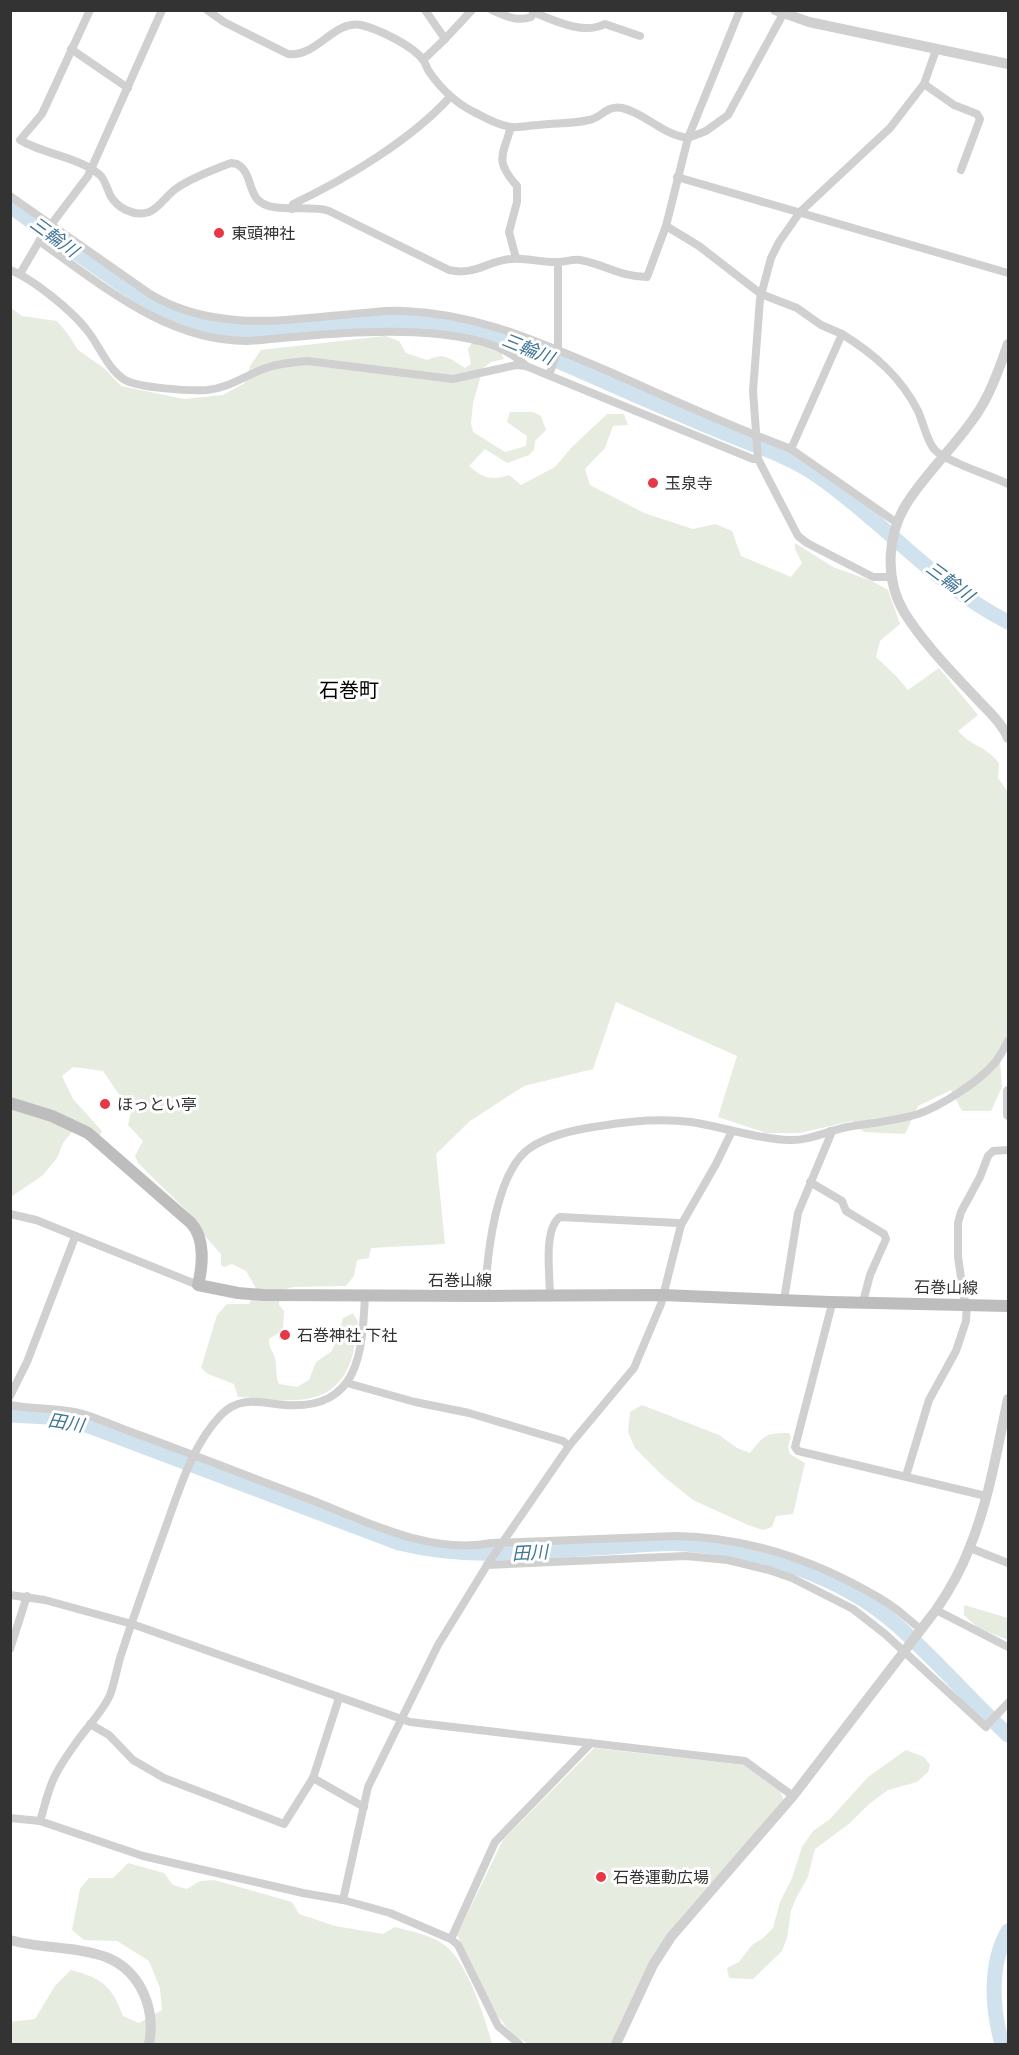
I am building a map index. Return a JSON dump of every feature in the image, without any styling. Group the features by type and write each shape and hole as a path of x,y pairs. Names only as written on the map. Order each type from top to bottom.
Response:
{"main road":[{"path":"10,1103 52,1116 88,1133 191,1223 197,1230 202,1261 198,1285"},
{"name":"石巻山線","path":"198,1285 255,1294 663,1295 1008,1306"}],"street":[{"path":"20,140 42,114 90,10"},
{"path":"20,274 40,240 88,176 162,10"},
{"path":"207,10 224,22 288,54 299,55 329,38 337,30 354,24 374,29 403,44 423,60 450,97 476,114 511,127 591,120 609,108 620,108 645,117 669,132 688,138 706,131 728,115 779,12 809,22 1008,64"},
{"path":"422,10 445,39"},
{"path":"423,60 472,10"},
{"path":"492,10 515,20 531,17 535,12 573,27 596,28 605,24 640,36"},
{"path":"10,133 30,146 91,169 101,176 117,205 130,212 149,212 159,206 175,189 231,163 242,167 248,175 257,198 266,205 292,209 318,207 439,265 460,272 473,271 516,258 558,262 581,261 634,277 647,277 666,226 688,138 740,10"},
{"path":"71,49 128,88"},
{"path":"892,578 873,577 807,543 798,536 758,457 753,392 761,294 771,258 800,212 891,128 924,84 936,50"},
{"path":"924,84 954,105 977,114 980,119 961,170"},
{"path":"292,209 293,204 386,151 437,111 450,97"},
{"path":"511,127 502,157 502,165 517,186 517,202 509,232 516,258"},
{"path":"677,177 1008,273"},
{"path":"10,196 50,227 165,303 188,312 238,321 268,321 401,311 480,321 757,437 791,448 896,525"},
{"path":"666,226 699,246 761,294 797,308 821,325 861,346 908,392 926,427 934,449 944,457 1008,484"},
{"path":"40,240 133,307 176,327 210,338 247,341 382,331 414,332 452,336 502,348 526,366"},
{"path":"550,371 558,353 558,262"},
{"path":"10,270 20,274 78,320 124,379 143,386 206,390 227,387 265,368 284,363 307,361 453,379 516,365 526,366 550,371 753,459 758,457"},
{"path":"791,448 842,334"},
{"path":"1008,344 980,410 909,499 896,525 891,549 892,578 900,603 920,635 1008,733"},
{"path":"485,1296 487,1256 506,1180 529,1149 543,1141 591,1127 645,1121 691,1122 792,1141 805,1139 830,1131 902,1118 941,1104 990,1068 1008,1041"},
{"path":"1008,1093 1008,1114"},
{"path":"343,1900 368,1787 401,1719 456,1614 488,1564 569,1446 634,1368 661,1304 681,1225 732,1131"},
{"path":"784,1300 798,1213 831,1134 830,1131"},
{"path":"906,1476 929,1400 956,1351 966,1321 967,1304 964,1298 957,1241 961,1212 980,1177 988,1156 993,1151 1008,1150"},
{"path":"810,1182 842,1201 846,1211 884,1234 886,1239 870,1275 863,1302"},
{"path":"10,1214 36,1220 198,1285"},
{"path":"550,1295 549,1240 556,1219 560,1217 681,1225"},
{"path":"10,1396 27,1362 75,1237"},
{"path":"40,1821 55,1775 109,1697 186,1470 194,1456 221,1415 232,1406 246,1401 285,1405 308,1404 327,1400 339,1392 352,1376 365,1296"},
{"path":"830,1302 831,1308 795,1447 798,1450 986,1496"},
{"path":"346,1383 416,1402 469,1413 563,1441 569,1446"},
{"path":"616,2044 653,1965 671,1937 793,1796 936,1610 970,1548 986,1496 1008,1399"},
{"path":"10,1405 54,1408 83,1414 362,1521 424,1541 501,1546 676,1536 715,1538 772,1551 835,1574 870,1593 920,1631"},
{"path":"970,1548 1008,1563"},
{"path":"488,1564 702,1557 728,1560 769,1570 792,1578 833,1598 869,1620 906,1649 987,1725 1008,1704"},
{"path":"10,1595 27,1596 132,1624 410,1722 745,1761 793,1796"},
{"path":"10,1649 27,1596"},
{"path":"936,1610 1008,1647"},
{"path":"90,1724 109,1735 133,1760 164,1778 284,1824 313,1778 339,1698"},
{"path":"451,1939 495,1842 591,1743"},
{"path":"313,1778 364,1808"},
{"path":"10,1818 40,1821 142,1856 343,1900 390,1913 451,1939 458,1944 498,2026 519,2044"},
{"path":"10,1940 85,1952 105,1957 117,1964 140,1986 147,2001 151,2012 152,2032 149,2044"}],"shaded area":[{"path":"10,307 22,316 57,321 78,350 104,368 121,386 184,399 223,395 245,383 250,366 261,350 385,336 399,341 406,353 427,360 438,356 447,357 465,368 471,364 468,349 472,343 501,353 504,359 491,362 483,368 473,403 471,423 473,432 505,452 526,446 527,436 507,422 510,412 533,412 541,416 546,430 535,441 534,450 529,455 507,463 485,449 469,466 479,473 492,478 509,475 521,485 555,467 572,447 607,414 624,414 628,425 613,426 605,448 585,469 590,485 644,513 693,529 715,524 732,531 741,556 791,577 802,563 795,549 795,543 833,567 872,581 888,590 900,624 880,641 876,657 908,690 939,668 978,715 958,731 999,763 998,778 1008,792 1008,1035 999,1050 1002,1087 991,1111 962,1111 951,1090 918,1106 905,1134 864,1132 852,1121 800,1133 766,1133 718,1117 737,1056 616,1002 593,1069 524,1086 470,1121 436,1154 445,1244 371,1248 369,1258 357,1260 354,1276 346,1286 293,1287 280,1291 279,1305 284,1311 283,1330 269,1339 279,1384 297,1387 309,1380 316,1362 332,1351 343,1318 353,1313 358,1322 350,1363 341,1379 331,1390 303,1399 238,1397 234,1384 208,1374 201,1368 217,1315 227,1304 249,1304 257,1290 246,1271 232,1264 224,1267 221,1265 221,1254 202,1233 189,1213 138,1163 135,1156 143,1141 128,1125 131,1112 103,1071 73,1067 62,1076 73,1099 102,1131 99,1137 78,1124 63,1143 57,1158 43,1175 11,1197"},
{"path":"642,1405 719,1435 737,1448 750,1453 766,1436 789,1433 791,1437 788,1447 790,1454 805,1463 793,1514 776,1516 772,1527 763,1530 693,1500 663,1476 635,1448 628,1432 630,1412"},
{"path":"964,1605 1008,1618 1008,1640 978,1628 964,1615"},
{"name":"石巻運動広場","path":"594,1748 744,1765 780,1791 784,1801 684,1914 611,2044 527,2043 504,2024 494,2010 457,1935 503,1840"},
{"path":"906,1750 924,1757 930,1765 928,1772 917,1782 888,1790 815,1849 808,1877 791,1911 787,1938 782,1951 753,1979 729,1978 727,1968 739,1962 752,1945 773,1928 780,1902 792,1878 802,1847 813,1831 830,1819 868,1777"},
{"path":"128,1863 164,1873 173,1885 187,1889 200,1881 214,1880 292,1902 299,1914 335,1926 383,1934 395,1927 436,1940 455,1955 469,1979 492,2044 11,2044 10,2022 35,2019 55,1986 71,1970 91,1976 110,1990 123,2016 139,2023 162,2010 160,1988 149,1961 117,1941 84,1940 72,1930 80,1889 89,1878 113,1878"}],"waterway":[{"name":"三輪川","path":"10,206 151,303 185,320 203,325 231,330 251,330 398,321 447,324 494,335 540,353 800,465 842,494 933,572 982,607 1008,622"},
{"name":"田川","path":"10,1415 48,1417 89,1426 399,1543 426,1549 505,1553 676,1544 713,1547 770,1559 825,1579 876,1608 912,1639 1008,1735"},
{"path":"1002,2044 996,2016 994,1987 998,1958 1008,1931"}],"place":[{"name":"東頭神社","path":"219,233"},
{"name":"玉泉寺","path":"653,483"},
{"name":"ほっとい亭","path":"105,1104"},
{"name":"石巻神社 下社","path":"285,1335"},
{"name":"石巻運動広場","path":"601,1877"}],"district":[{"name":"石巻町","path":"349,690"}]}
